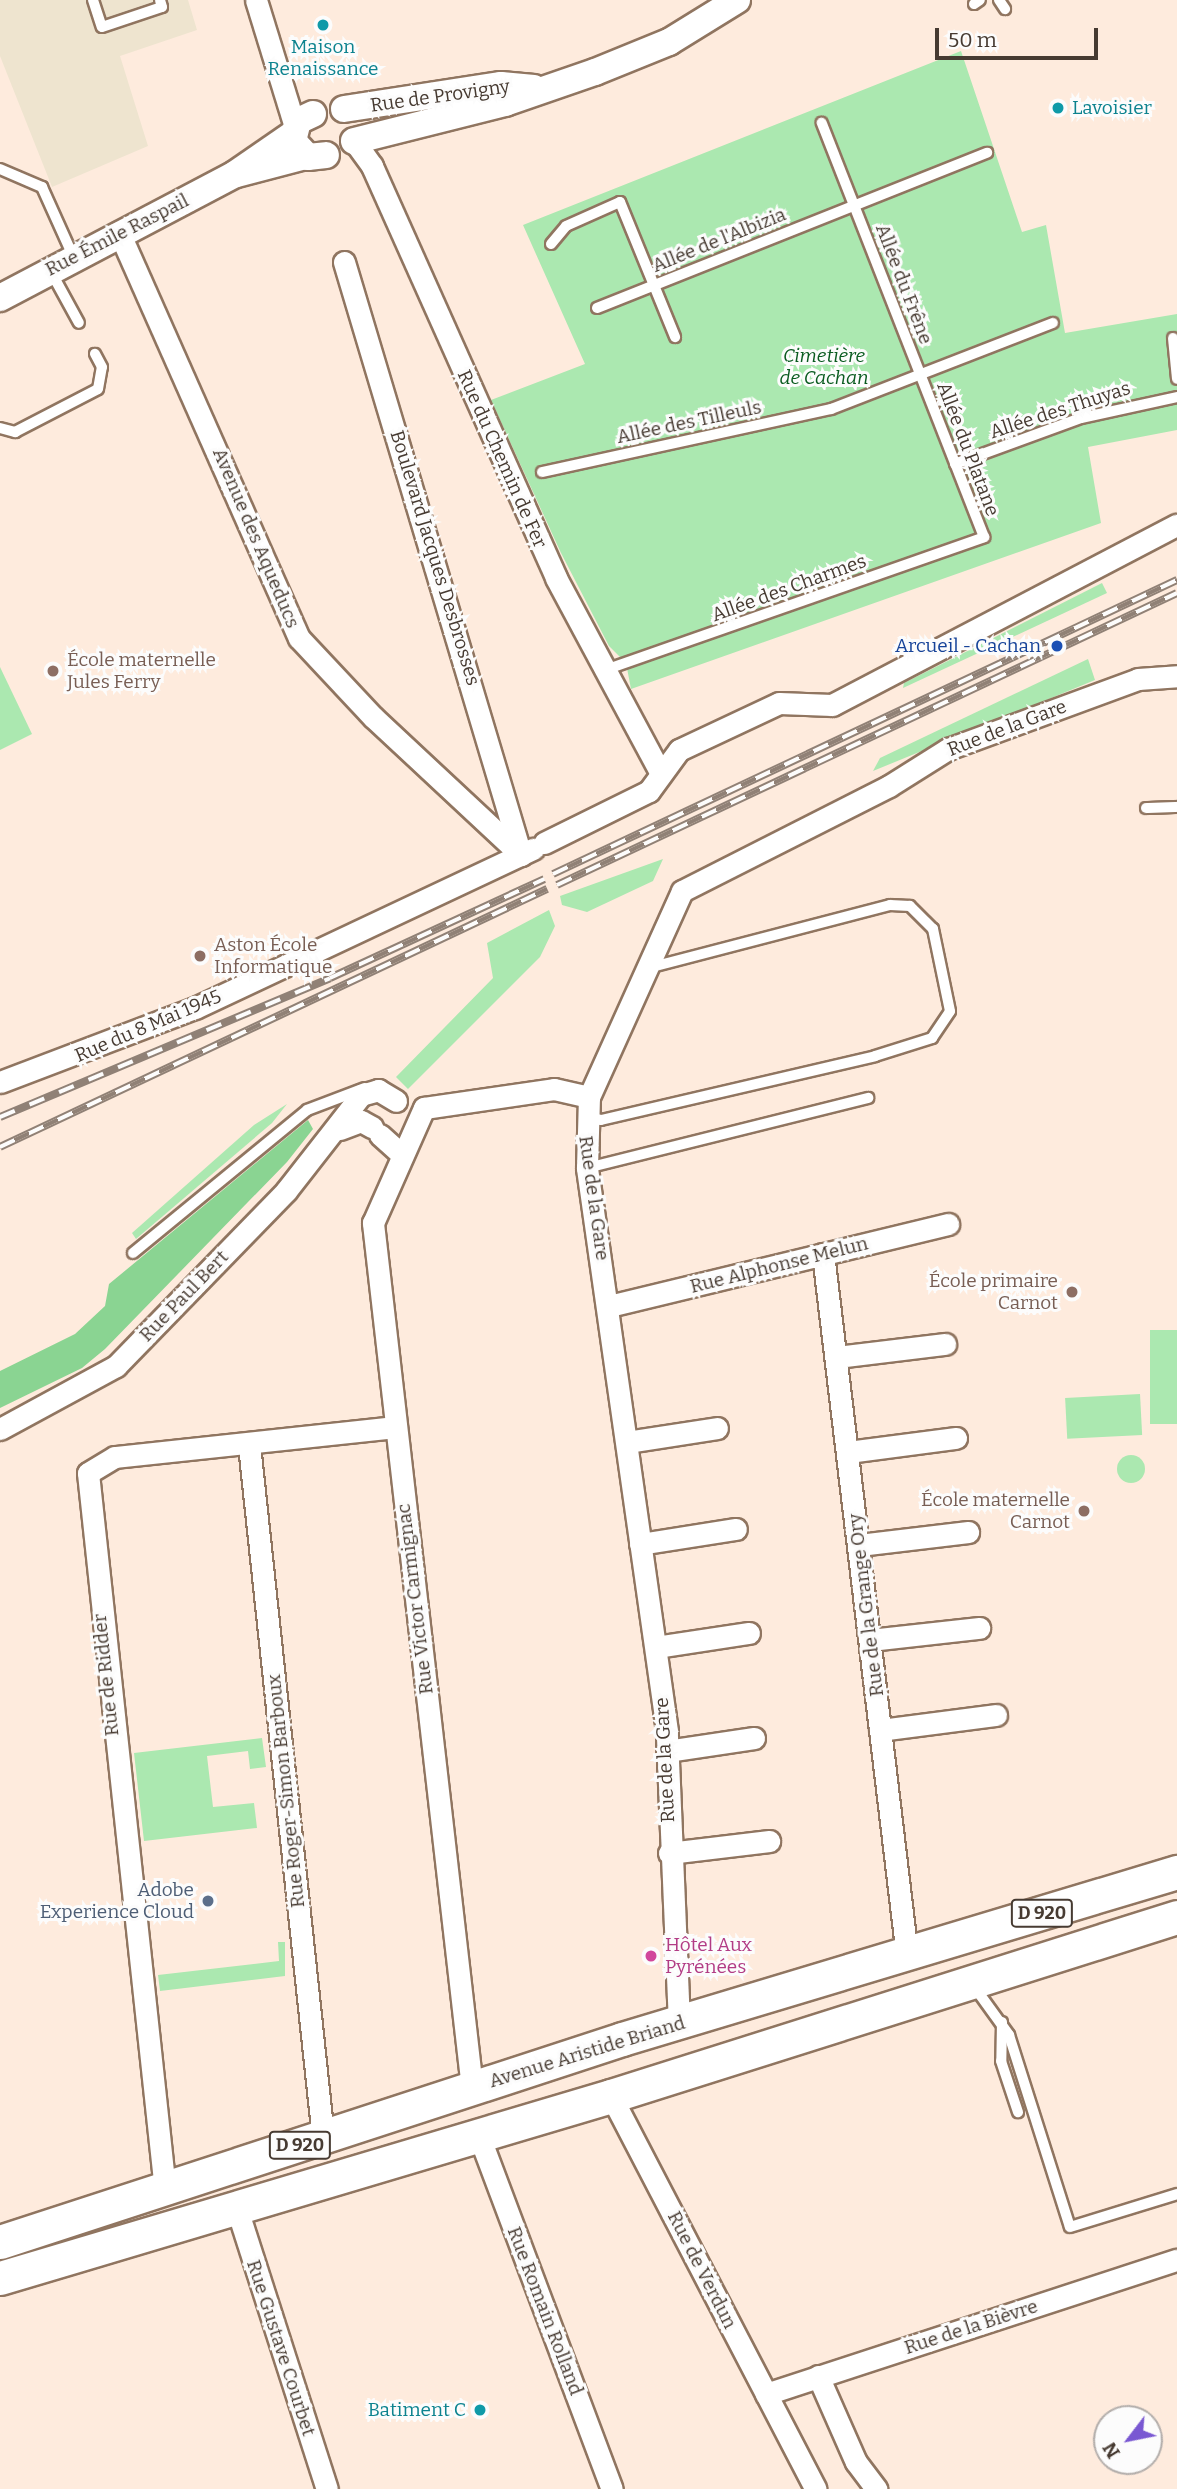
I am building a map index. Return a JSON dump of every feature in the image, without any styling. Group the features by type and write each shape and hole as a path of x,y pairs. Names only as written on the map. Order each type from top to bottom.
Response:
{"main road":[{"name":"Avenue Aristide Briand","path":"0,2242 600,2046 1177,1872"},
{"name":"D 920","path":"0,2278 478,2133 611,2096 1177,1917"},
{"name":"Rue de Verdun","path":"600,2046 611,2096"}],"street":[{"name":"Rue du Chemin de Fer","path":"256,0 321,133 372,166 556,578 661,774"},
{"name":"Rue de Provigny","path":"321,133 502,85 535,88 633,57 737,0"},
{"name":"Rue Émile Raspail","path":"0,298 119,232 321,133"},
{"name":"Avenue des Aqueducs","path":"119,232 200,404 293,630 373,718 533,849"},
{"name":"Boulevard Jacques Desbrosses","path":"344,262 533,849"},
{"name":"Rue du 8 Mai 1945","path":"0,1082 195,1007 533,849 649,791 679,750 779,704 832,705 1177,525"},
{"name":"Rue de la Gare","path":"679,2023 669,1853 667,1751 656,1647 587,1168 587,1107 682,891 889,786 948,749 1138,679 1177,677"},
{"path":"372,1089 405,1109 554,1089 587,1107"},
{"name":"Rue Paul Bert","path":"0,1429 116,1366 340,1129 354,1103 372,1089"},
{"name":"Rue Victor Carmignac","path":"405,1109 400,1153 373,1223 394,1427 472,2088"},
{"path":"340,1129 361,1121 400,1153"},
{"name":"Rue Alphonse Melun","path":"609,1306 948,1224"},
{"name":"Rue de la Grange Ory","path":"823,1254 907,1955"},
{"path":"836,1357 945,1344"},
{"name":"Rue de Ridder","path":"164,2190 85,1489 91,1467 107,1458 249,1445 394,1427"},
{"path":"627,1442 717,1428"},
{"path":"848,1452 956,1438"},
{"name":"Rue Roger-Simon Barboux","path":"249,1445 323,2138"},
{"path":"640,1544 736,1529"},
{"path":"859,1545 968,1532"},
{"path":"870,1640 979,1628"},
{"path":"656,1647 748,1633"},
{"path":"880,1730 996,1715"},
{"path":"667,1751 754,1738"},
{"path":"669,1853 769,1840"},
{"name":"Rue de Verdun","path":"611,2096 816,2489"},
{"name":"Rue Romain Rolland","path":"478,2133 612,2489"},
{"name":"Rue Gustave Courbet","path":"236,2206 327,2489"},
{"name":"Rue de la Bièvre","path":"765,2394 1177,2260"},
{"path":"818,2376 856,2462 876,2489"}],"lane":[{"path":"93,0 102,27 162,7 160,0"},
{"name":"Allée du Frêne","path":"822,123 920,375"},
{"name":"Allée de l'Albizia","path":"597,308 987,153"},
{"path":"0,169 41,187 73,256"},
{"path":"551,244 566,226 620,202 675,337"},
{"path":"50,269 79,323"},
{"name":"Allée des Tilleuls","path":"542,472 831,409 1053,323"},
{"path":"1173,338 1177,379"},
{"path":"0,428 15,432 98,389 102,367 95,354"},
{"name":"Allée du Platane","path":"920,375 984,537"},
{"name":"Allée des Thuyas","path":"955,464 1081,418 1177,397"},
{"name":"Allée des Charmes","path":"605,670 984,537"},
{"path":"1146,808 1177,807"},
{"path":"587,1107 601,1120 875,1056 932,1038 950,1011 933,929 910,906 890,905 659,965"},
{"path":"133,1253 307,1110 351,1089 372,1089"},
{"path":"587,1168 868,1098"},
{"path":"972,1982 1002,2022 1070,2227 1177,2194"},
{"path":"1002,2022 1001,2061 1018,2112"}],"shaded area":[{"path":"0,0 188,0 197,30 120,56 148,146 52,187 0,56"}],"green space":[{"name":"Cimetière de Cachan","path":"961,51 1022,232 1046,225 1065,333 1177,314 1177,430 1088,447 1101,523 631,689 626,663 609,646 561,553 491,400 585,364 523,225"},
{"path":"1102,583 1107,593 903,688 904,683"},
{"path":"1088,659 1095,680 873,771 880,758"},
{"path":"0,667 32,734 0,750"},
{"path":"663,859 653,881 587,912 562,905 560,896"},
{"path":"549,910 555,926 540,957 408,1089 396,1077 493,978 487,943"},
{"path":"287,1104 272,1123 136,1239 132,1233 254,1125"},
{"path":"308,1120 313,1129 287,1162 105,1349 82,1368 0,1408 0,1371 75,1334 105,1306 109,1284"},
{"path":"1150,1330 1177,1330 1177,1424 1150,1424"},
{"path":"1140,1394 1142,1435 1067,1439 1065,1398"},
{"path":"1131,1455 1141,1459 1145,1469 1141,1479 1131,1483 1121,1479 1117,1469 1121,1459"},
{"path":"262,1738 266,1767 250,1769 248,1751 207,1756 213,1807 254,1803 257,1828 144,1841 134,1753"},
{"path":"278,1942 285,1942 285,1976 160,1991 158,1975 279,1961"}],"railway":[{"path":"553,874 1177,580"},
{"path":"557,885 1177,593"},
{"path":"0,1117 330,978 544,879"},
{"path":"0,1147 547,889"}],"place":[{"name":"Maison Renaissance","path":"323,25"},
{"name":"Lavoisier","path":"1058,108"},
{"name":"Arcueil - Cachan","path":"1057,646"},
{"name":"École maternelle Jules Ferry","path":"53,671"},
{"name":"Aston École Informatique","path":"200,956"},
{"name":"École primaire Carnot","path":"1072,1292"},
{"name":"École maternelle Carnot","path":"1084,1511"},
{"name":"Adobe Experience Cloud","path":"208,1901"},
{"name":"Hôtel Aux Pyrénées","path":"651,1956"},
{"name":"Batiment C","path":"480,2410"}]}
